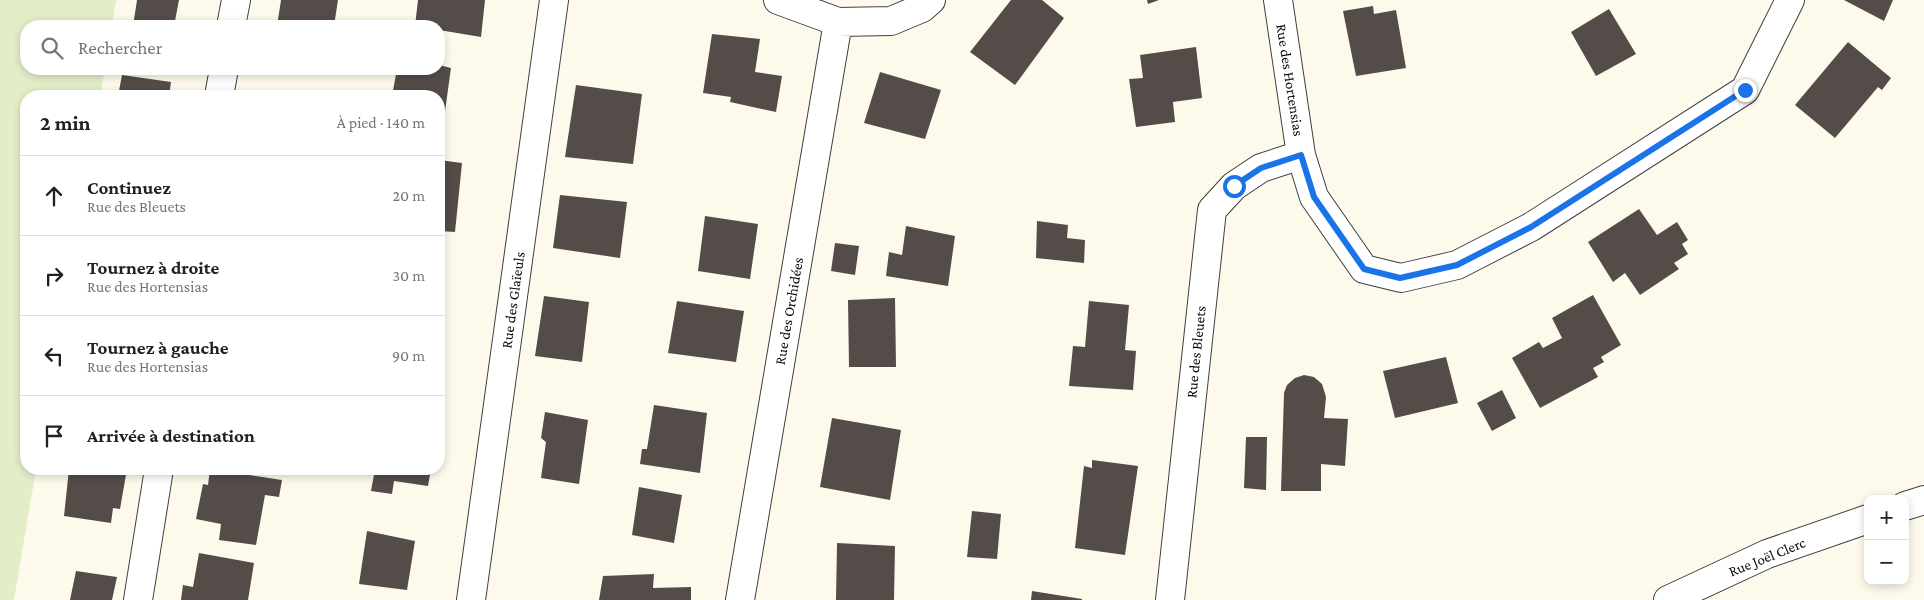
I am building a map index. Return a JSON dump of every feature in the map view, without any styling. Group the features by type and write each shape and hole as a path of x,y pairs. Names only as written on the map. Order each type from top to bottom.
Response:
{"street":[{"path":"232,20 236,0"},
{"name":"Rue des Glaïeuls","path":"471,600 554,0"},
{"path":"778,0 838,22 891,21 922,8 931,0"},
{"name":"Rue des Hortensias","path":"1278,0 1301,155 1314,197 1364,269 1400,278 1457,265 1531,227 1745,90 1790,0"},
{"name":"Rue des Orchidées","path":"740,600 838,22"},
{"path":"220,90 223,75"},
{"name":"Rue des Bleuets","path":"1170,600 1212,210 1234,186 1261,168 1301,155"},
{"path":"138,600 158,475"},
{"path":"1909,505 1924,500"},
{"name":"Rue Joël Clerc","path":"1668,600 1767,554 1864,520"}],"green space":[{"path":"0,0 116,0 113,20 20,20 20,75 104,75 101,90 20,90 20,475 35,475 14,600 0,600"}],"building":[{"path":"137,0 179,0 175,20 134,20"},
{"path":"281,0 338,0 335,20 278,20"},
{"path":"418,0 485,0 481,37 445,31 445,20 416,20"},
{"path":"1011,0 1042,0 1064,18 1015,85 970,52"},
{"path":"1147,0 1159,0 1148,4"},
{"path":"1844,0 1893,0 1884,21"},
{"path":"1373,6 1374,14 1396,10 1406,68 1356,76 1343,11"},
{"path":"1609,9 1636,54 1596,76 1571,32"},
{"path":"712,34 760,39 755,72 782,76 776,112 730,102 731,97 703,93"},
{"path":"1848,42 1891,78 1882,90 1878,87 1835,138 1795,105"},
{"path":"1196,47 1202,98 1173,102 1175,122 1136,127 1129,79 1143,78 1140,55"},
{"path":"445,66 451,68 445,111 445,90 393,90 396,75 445,75"},
{"path":"880,72 941,90 925,139 864,123"},
{"path":"122,75 171,82 170,90 119,90"},
{"path":"576,85 642,94 633,164 565,157"},
{"path":"445,161 462,163 455,232 445,231"},
{"path":"560,195 627,202 620,258 553,248"},
{"path":"1639,209 1657,235 1677,222 1688,240 1682,244 1688,254 1674,263 1679,269 1640,295 1625,273 1613,282 1588,242"},
{"path":"705,216 758,224 750,279 698,271"},
{"path":"1037,221 1068,225 1067,238 1085,240 1084,263 1036,258"},
{"path":"906,226 955,236 948,286 886,276 889,252 902,255"},
{"path":"835,243 859,246 855,275 831,271"},
{"path":"1593,295 1621,345 1601,357 1604,362 1593,368 1598,377 1540,408 1512,358 1539,342 1543,348 1562,338 1552,318"},
{"path":"544,296 589,302 582,362 535,356"},
{"path":"895,298 896,367 849,367 848,300"},
{"path":"677,301 744,311 736,362 668,353"},
{"path":"1089,301 1129,305 1125,350 1136,351 1133,390 1069,386 1073,346 1085,347"},
{"path":"1446,357 1458,403 1395,418 1383,371"},
{"path":"1304,375 1314,377 1322,384 1326,397 1324,418 1348,419 1345,466 1321,464 1321,491 1281,491 1284,393 1287,385 1295,378"},
{"path":"1502,390 1516,418 1492,431 1477,403"},
{"path":"654,405 707,413 700,473 640,464 642,449 647,449"},
{"path":"545,412 588,420 579,484 541,478 546,442 541,438"},
{"path":"832,418 901,430 890,500 820,487"},
{"path":"1246,437 1267,437 1266,490 1244,488"},
{"path":"1092,460 1138,466 1125,555 1075,548 1084,466 1092,468"},
{"path":"68,475 126,475 120,509 113,508 111,523 64,516"},
{"path":"209,475 249,475 282,480 279,497 265,495 256,545 219,540 221,524 196,519 203,484 208,485"},
{"path":"374,475 430,475 428,486 394,481 392,494 371,491"},
{"path":"639,487 682,495 674,543 632,535"},
{"path":"972,511 1001,514 997,559 967,557"},
{"path":"367,531 415,541 407,590 359,584"},
{"path":"837,543 895,546 894,600 836,600"},
{"path":"199,553 254,563 248,600 181,600 183,585 193,587"},
{"path":"76,571 117,577 112,600 70,600"},
{"path":"654,574 653,588 691,587 691,600 599,600 603,576"},
{"path":"1032,591 1082,599 1082,600 1031,600"}],"route":[{"path":"1234,186 1261,168 1301,155 1314,197 1364,269 1400,278 1457,265 1531,227 1745,90"}]}
